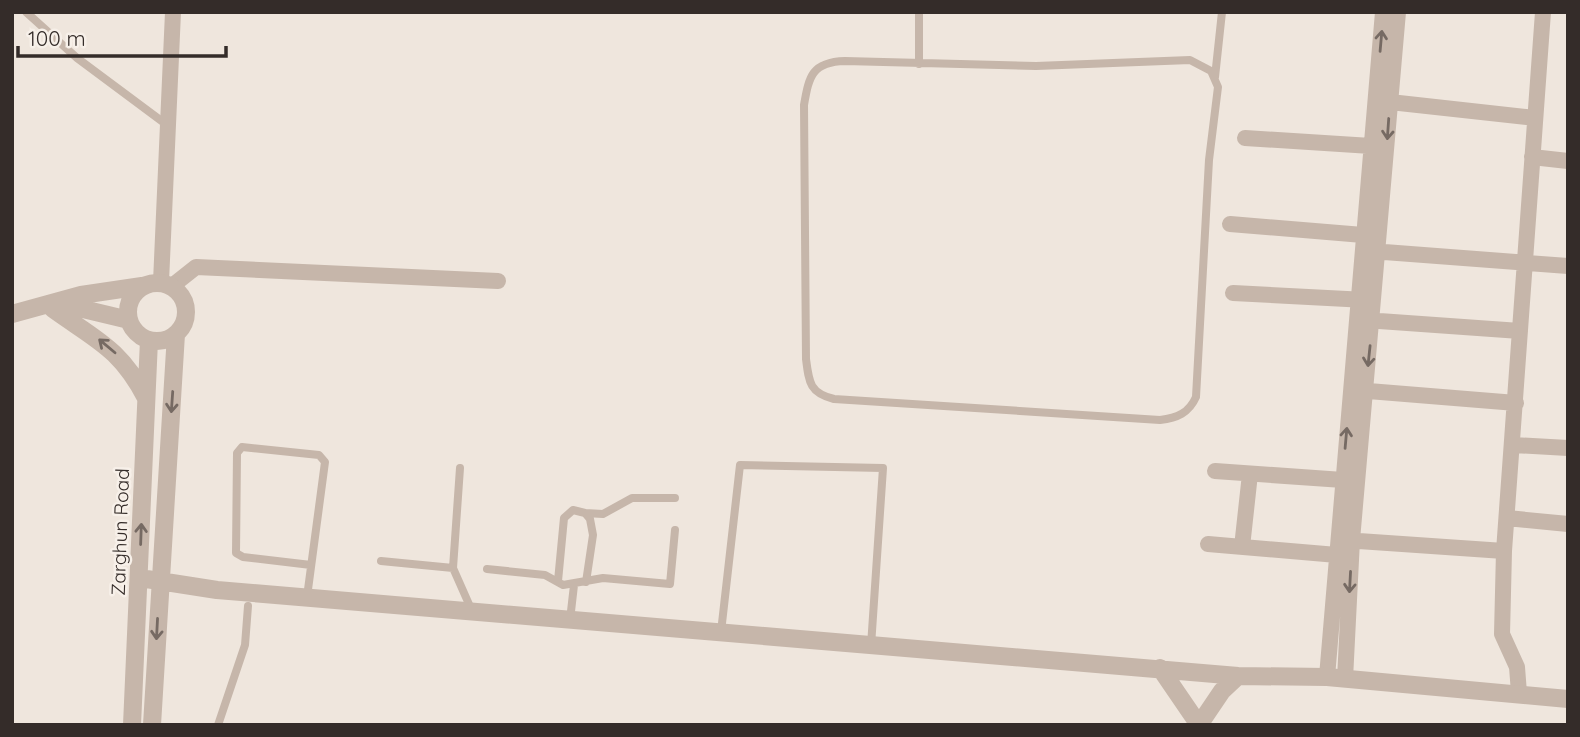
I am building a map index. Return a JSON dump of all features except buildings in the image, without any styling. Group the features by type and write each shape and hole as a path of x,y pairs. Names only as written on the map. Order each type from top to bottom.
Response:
{"street":[{"path":"167,284 167,125 173,12"},
{"path":"1336,678 1343,480 1372,321 1379,251 1383,12"},
{"path":"1342,545 1358,390 1355,320 1371,146 1383,101 1398,12"},
{"path":"1520,693 1517,667 1502,634 1504,551 1543,12"},
{"path":"1383,101 1535,118"},
{"path":"1245,138 1371,146"},
{"path":"1532,157 1568,161"},
{"path":"1230,223 1363,243 1379,251 1568,266"},
{"path":"47,309 81,295 167,284 197,267 498,281"},
{"path":"152,725 176,334 186,318 186,308 180,292 167,284"},
{"path":"142,286 130,301 129,320 133,329 149,340 158,341 176,334"},
{"path":"1233,293 1374,301"},
{"path":"47,309 104,343 122,360 146,398"},
{"path":"12,314 47,309 83,309 129,320"},
{"path":"1355,320 1520,331"},
{"name":"Zarghun Road","path":"132,725 149,340"},
{"path":"1358,390 1516,403"},
{"path":"1513,445 1568,448"},
{"path":"1215,471 1343,480"},
{"path":"1241,547 1250,474"},
{"path":"1507,518 1568,524"},
{"path":"1208,544 1241,547 1342,545 1504,551"},
{"path":"140,578 217,590 871,646 1238,676 1336,678 1568,699"},
{"path":"1160,668 1187,703 1199,725 1222,691 1238,676"}],"lane":[{"path":"26,12 77,58 167,125"},
{"path":"919,12 919,64"},
{"path":"1215,77 1205,66 1190,60 1036,66 829,61 819,67 808,83 804,105 806,359 810,384 818,395 834,399 1160,421 1173,419 1189,410 1196,397 1209,160 1218,87 1215,77 1222,12"},
{"path":"307,597 325,462 323,457 242,447 237,453 236,553 243,557 311,565"},
{"path":"721,633 740,465 883,468 871,646"},
{"path":"460,468 453,568 472,611"},
{"path":"558,581 564,518 572,510 603,514 628,499 675,498"},
{"path":"585,513 590,519 593,534 586,582"},
{"path":"487,569 545,575 574,585 603,578 670,584 675,530"},
{"path":"381,561 453,568"},
{"path":"570,620 574,585"},
{"path":"218,725 245,645 248,606"}]}
